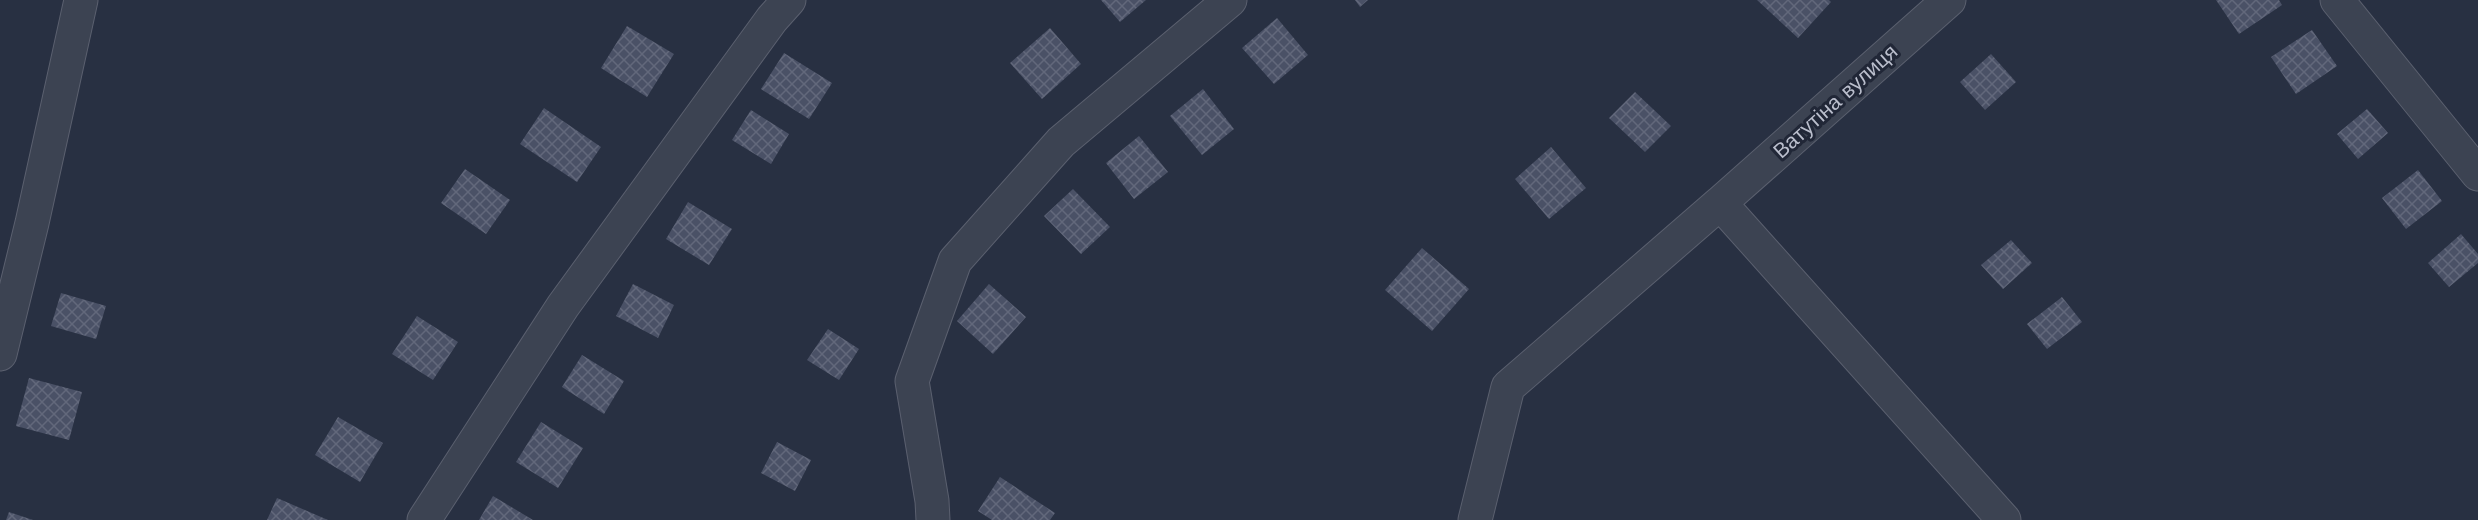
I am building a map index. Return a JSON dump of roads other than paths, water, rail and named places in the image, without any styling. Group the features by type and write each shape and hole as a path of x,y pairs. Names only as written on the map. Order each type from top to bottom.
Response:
{"street":[{"path":"0,354 32,223 81,0"},
{"path":"424,520 563,306 772,19 789,0"},
{"path":"933,520 932,501 912,381 955,261 1061,142 1230,0"},
{"name":"Ватутіна вулиця","path":"1475,520 1508,387 1949,0"},
{"path":"2337,0 2478,174"},
{"path":"1720,203 2004,520"}]}
